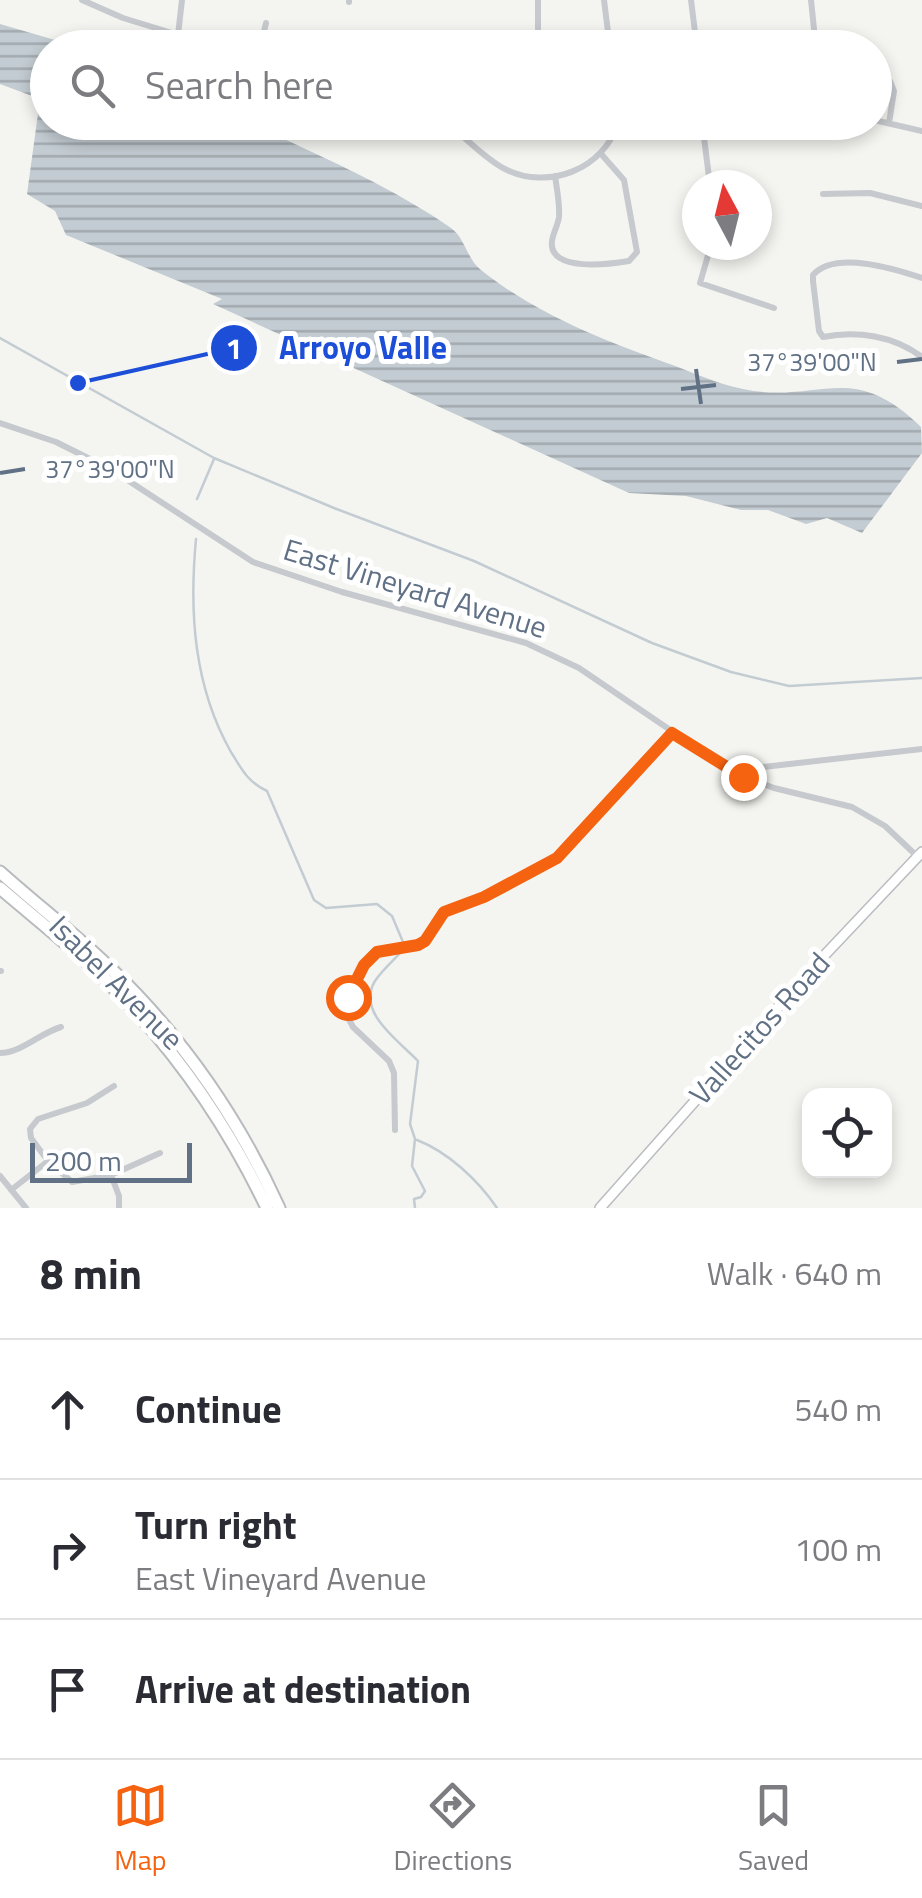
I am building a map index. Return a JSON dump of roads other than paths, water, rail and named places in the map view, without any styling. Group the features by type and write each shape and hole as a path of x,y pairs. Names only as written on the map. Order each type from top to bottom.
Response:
{"highway":[{"name":"Isabel Avenue","path":"0,872 95,954 170,1032 228,1112 280,1208"},
{"name":"Isabel Avenue","path":"0,888 98,972 161,1039 218,1118 266,1208"}],"main road":[{"name":"Vallecitos Road","path":"600,1208 821,959 920,854"}],"street":[{"path":"82,0 111,14 165,30"},
{"path":"178,30 182,0"},
{"path":"538,0 538,30"},
{"path":"604,0 608,30"},
{"path":"690,0 694,30"},
{"path":"810,0 814,30"},
{"path":"264,30 266,23"},
{"path":"892,123 922,132"},
{"path":"466,140 514,173 555,176 581,169 602,155 609,140"},
{"path":"704,140 708,170"},
{"path":"555,176 558,220 551,245 555,253 563,260 584,266 629,262 636,252 624,180 602,155"},
{"path":"823,194 870,193 922,206"},
{"path":"707,260 700,283 774,308"},
{"path":"922,278 867,263 822,267 813,275 823,337 872,335 922,357"},
{"name":"East Vineyard Avenue","path":"0,423 56,442 112,470 253,562 342,592 526,642 578,668 672,733 751,780 852,807 886,826 920,854"},
{"path":"394,1130 394,1073 389,1061 353,1026 345,1012 364,965 386,948 418,945 425,941 444,912 484,897 557,858 672,733"},
{"path":"751,780 763,767 922,748"},
{"path":"0,1053 13,1052 44,1032 61,1027"},
{"path":"114,1086 87,1103 32,1122 31,1138 48,1161 72,1182 111,1175 160,1152"},
{"path":"10,1190 48,1161"},
{"path":"111,1175 119,1208"},
{"path":"0,1176 26,1208"}],"waterway":[{"path":"0,338 214,458 474,561 652,643 731,672 789,686 922,678"},
{"path":"197,499 214,459"},
{"path":"196,539 193,594 197,649 209,702 231,752 250,779 267,791 314,900 326,908 377,904 392,916 403,942"},
{"path":"403,950 375,981 371,1004 382,1025 418,1061 410,1124 415,1139 412,1166 425,1191 414,1199 415,1208"},
{"path":"417,1140 461,1168 497,1208"}],"place":[{"name":"Arroyo Valle","path":"78,383"}]}
